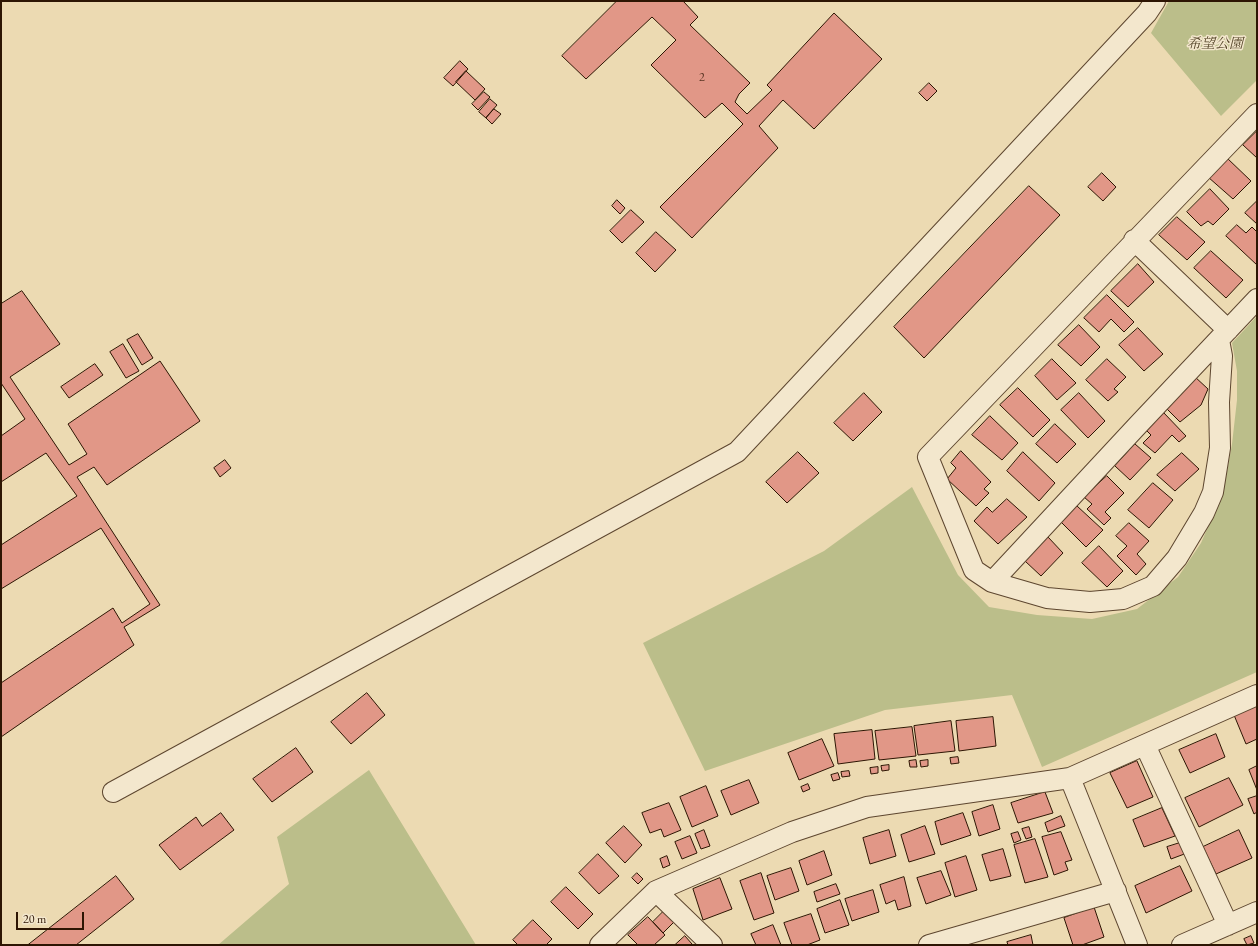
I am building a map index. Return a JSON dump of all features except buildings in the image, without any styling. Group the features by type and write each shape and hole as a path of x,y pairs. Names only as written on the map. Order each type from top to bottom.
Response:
{"street":[{"path":"113,792 737,452 1147,13 1154,1"},
{"path":"1134,240 1224,335 1219,402 1220,448 1213,492 1204,513 1177,558 1152,586 1123,599 1090,602 1047,598 992,582 974,570 928,457 1134,240 1257,114"},
{"path":"992,582 1138,424 1257,299"},
{"path":"600,945 656,890 792,832 867,807 1070,778 1257,695"},
{"path":"1145,745 1228,925"},
{"path":"1070,778 1137,945"},
{"path":"656,890 712,945"},
{"path":"929,945 1116,891"},
{"path":"1182,945 1257,912"}],"green space":[{"name":"希望公園","path":"1169,1 1257,1 1257,80 1221,116 1151,33"},
{"path":"1257,316 1257,672 1042,767 1012,695 885,710 705,771 643,643 824,551 912,487 958,575 989,607 1037,615 1092,619 1137,609 1178,577 1201,543 1217,506 1226,477 1232,444 1237,400 1237,371 1232,343"},
{"path":"369,770 476,945 218,945 289,884 277,837"}]}
